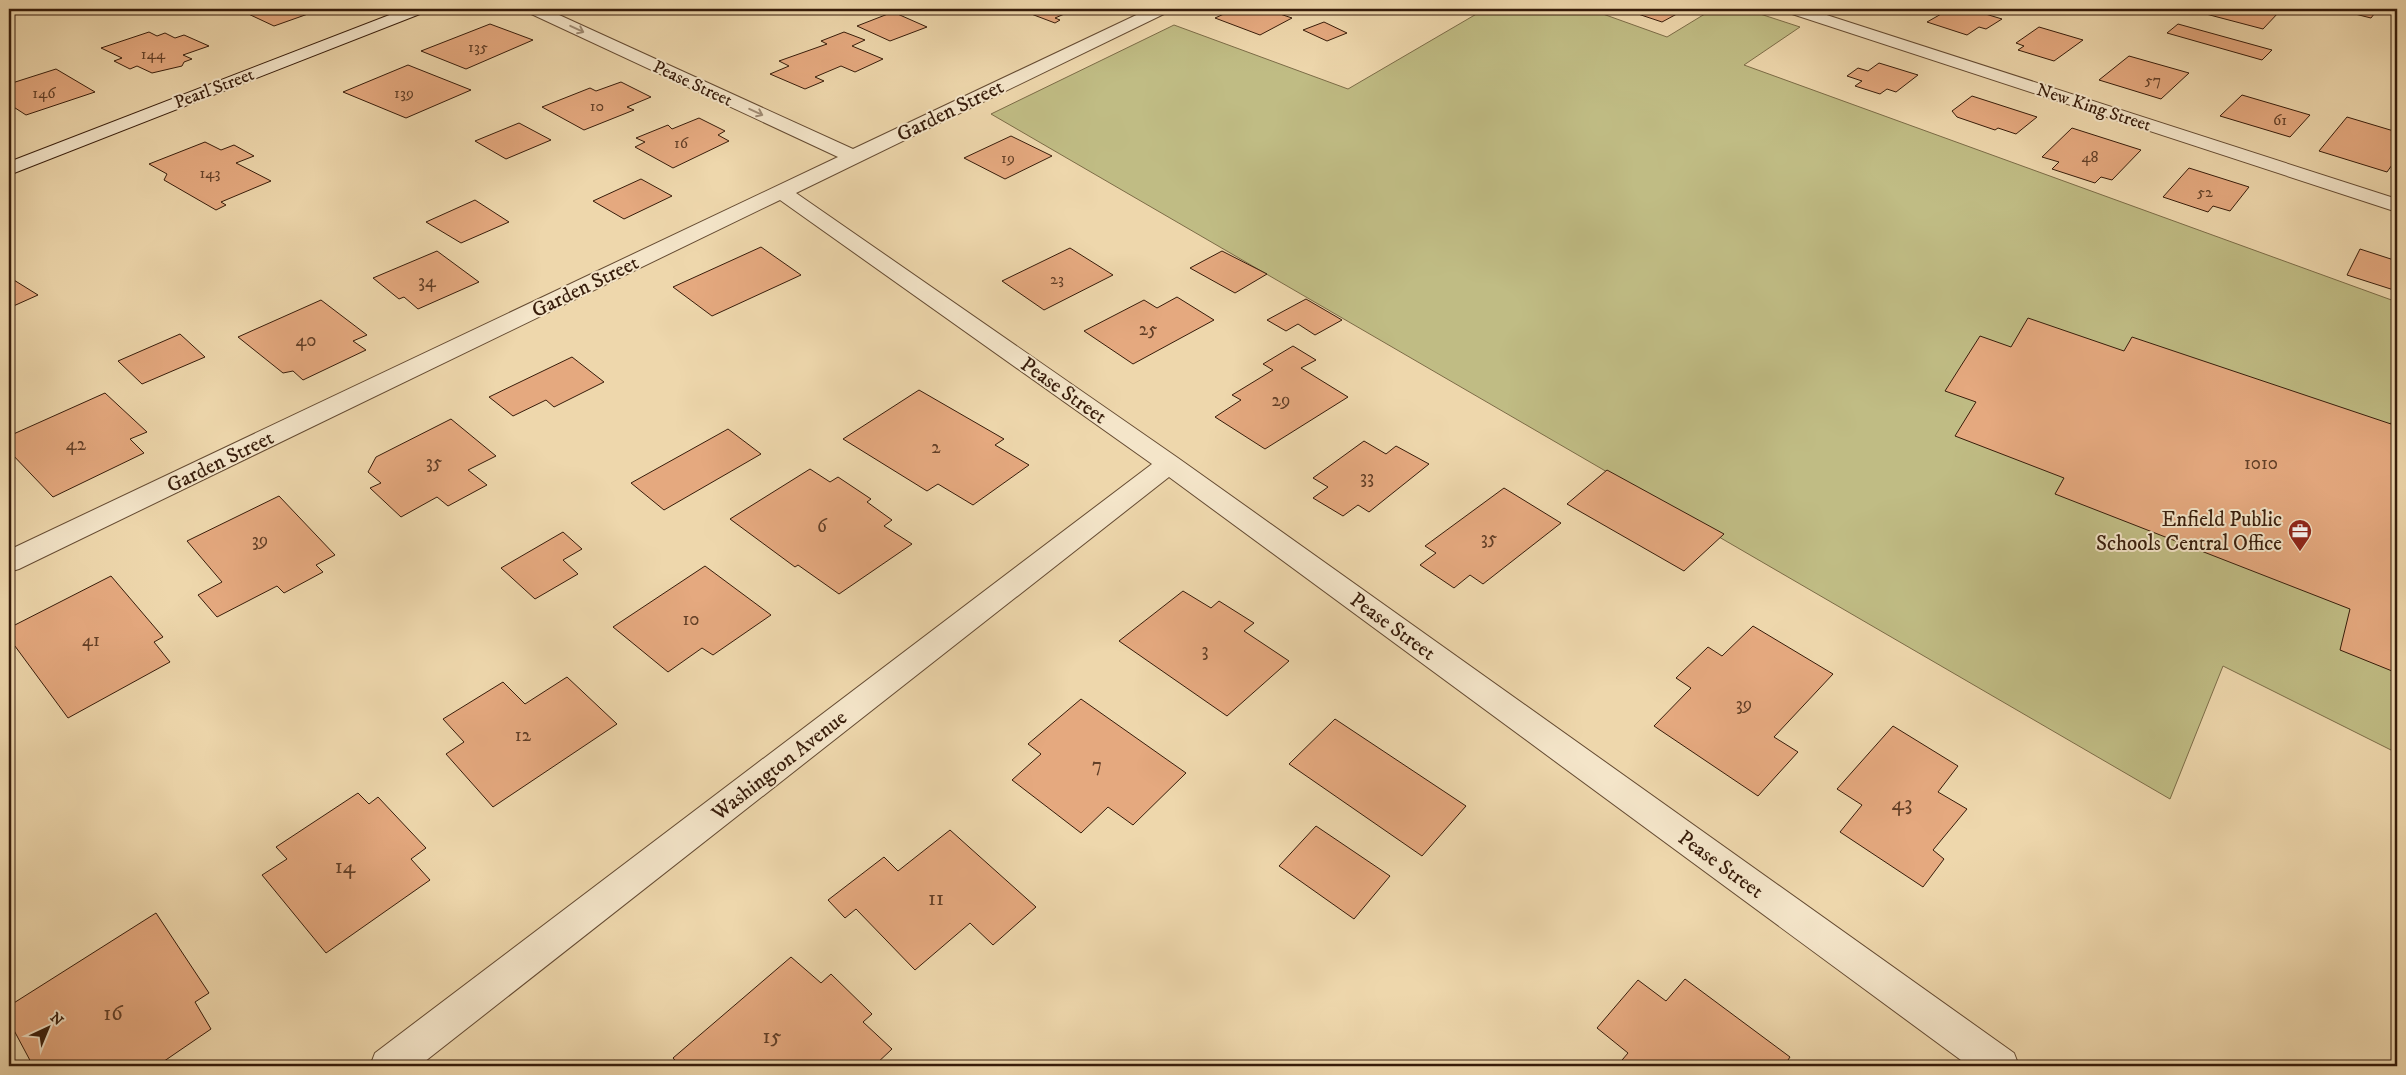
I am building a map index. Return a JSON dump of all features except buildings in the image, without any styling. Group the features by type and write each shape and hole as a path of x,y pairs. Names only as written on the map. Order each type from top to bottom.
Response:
{"street":[{"name":"Pearl Street","path":"9,169 419,9"},
{"name":"Pease Street","path":"533,9 854,157"},
{"name":"Garden Street","path":"9,562 1162,9"},
{"name":"New King Street","path":"1792,9 2397,206"},
{"name":"Pease Street","path":"782,192 1169,464 2000,1066"},
{"name":"Washington Avenue","path":"389,1066 1169,464"}],"shaded area":[{"path":"1485,9 1589,9 1667,37 1713,9 1745,9 1800,27 1744,65 2397,302 2397,753 2223,666 2170,799 991,114 1174,25 1348,89"}],"place":[{"name":"Enfield Public Schools Central Office","path":"2300,552"}]}
